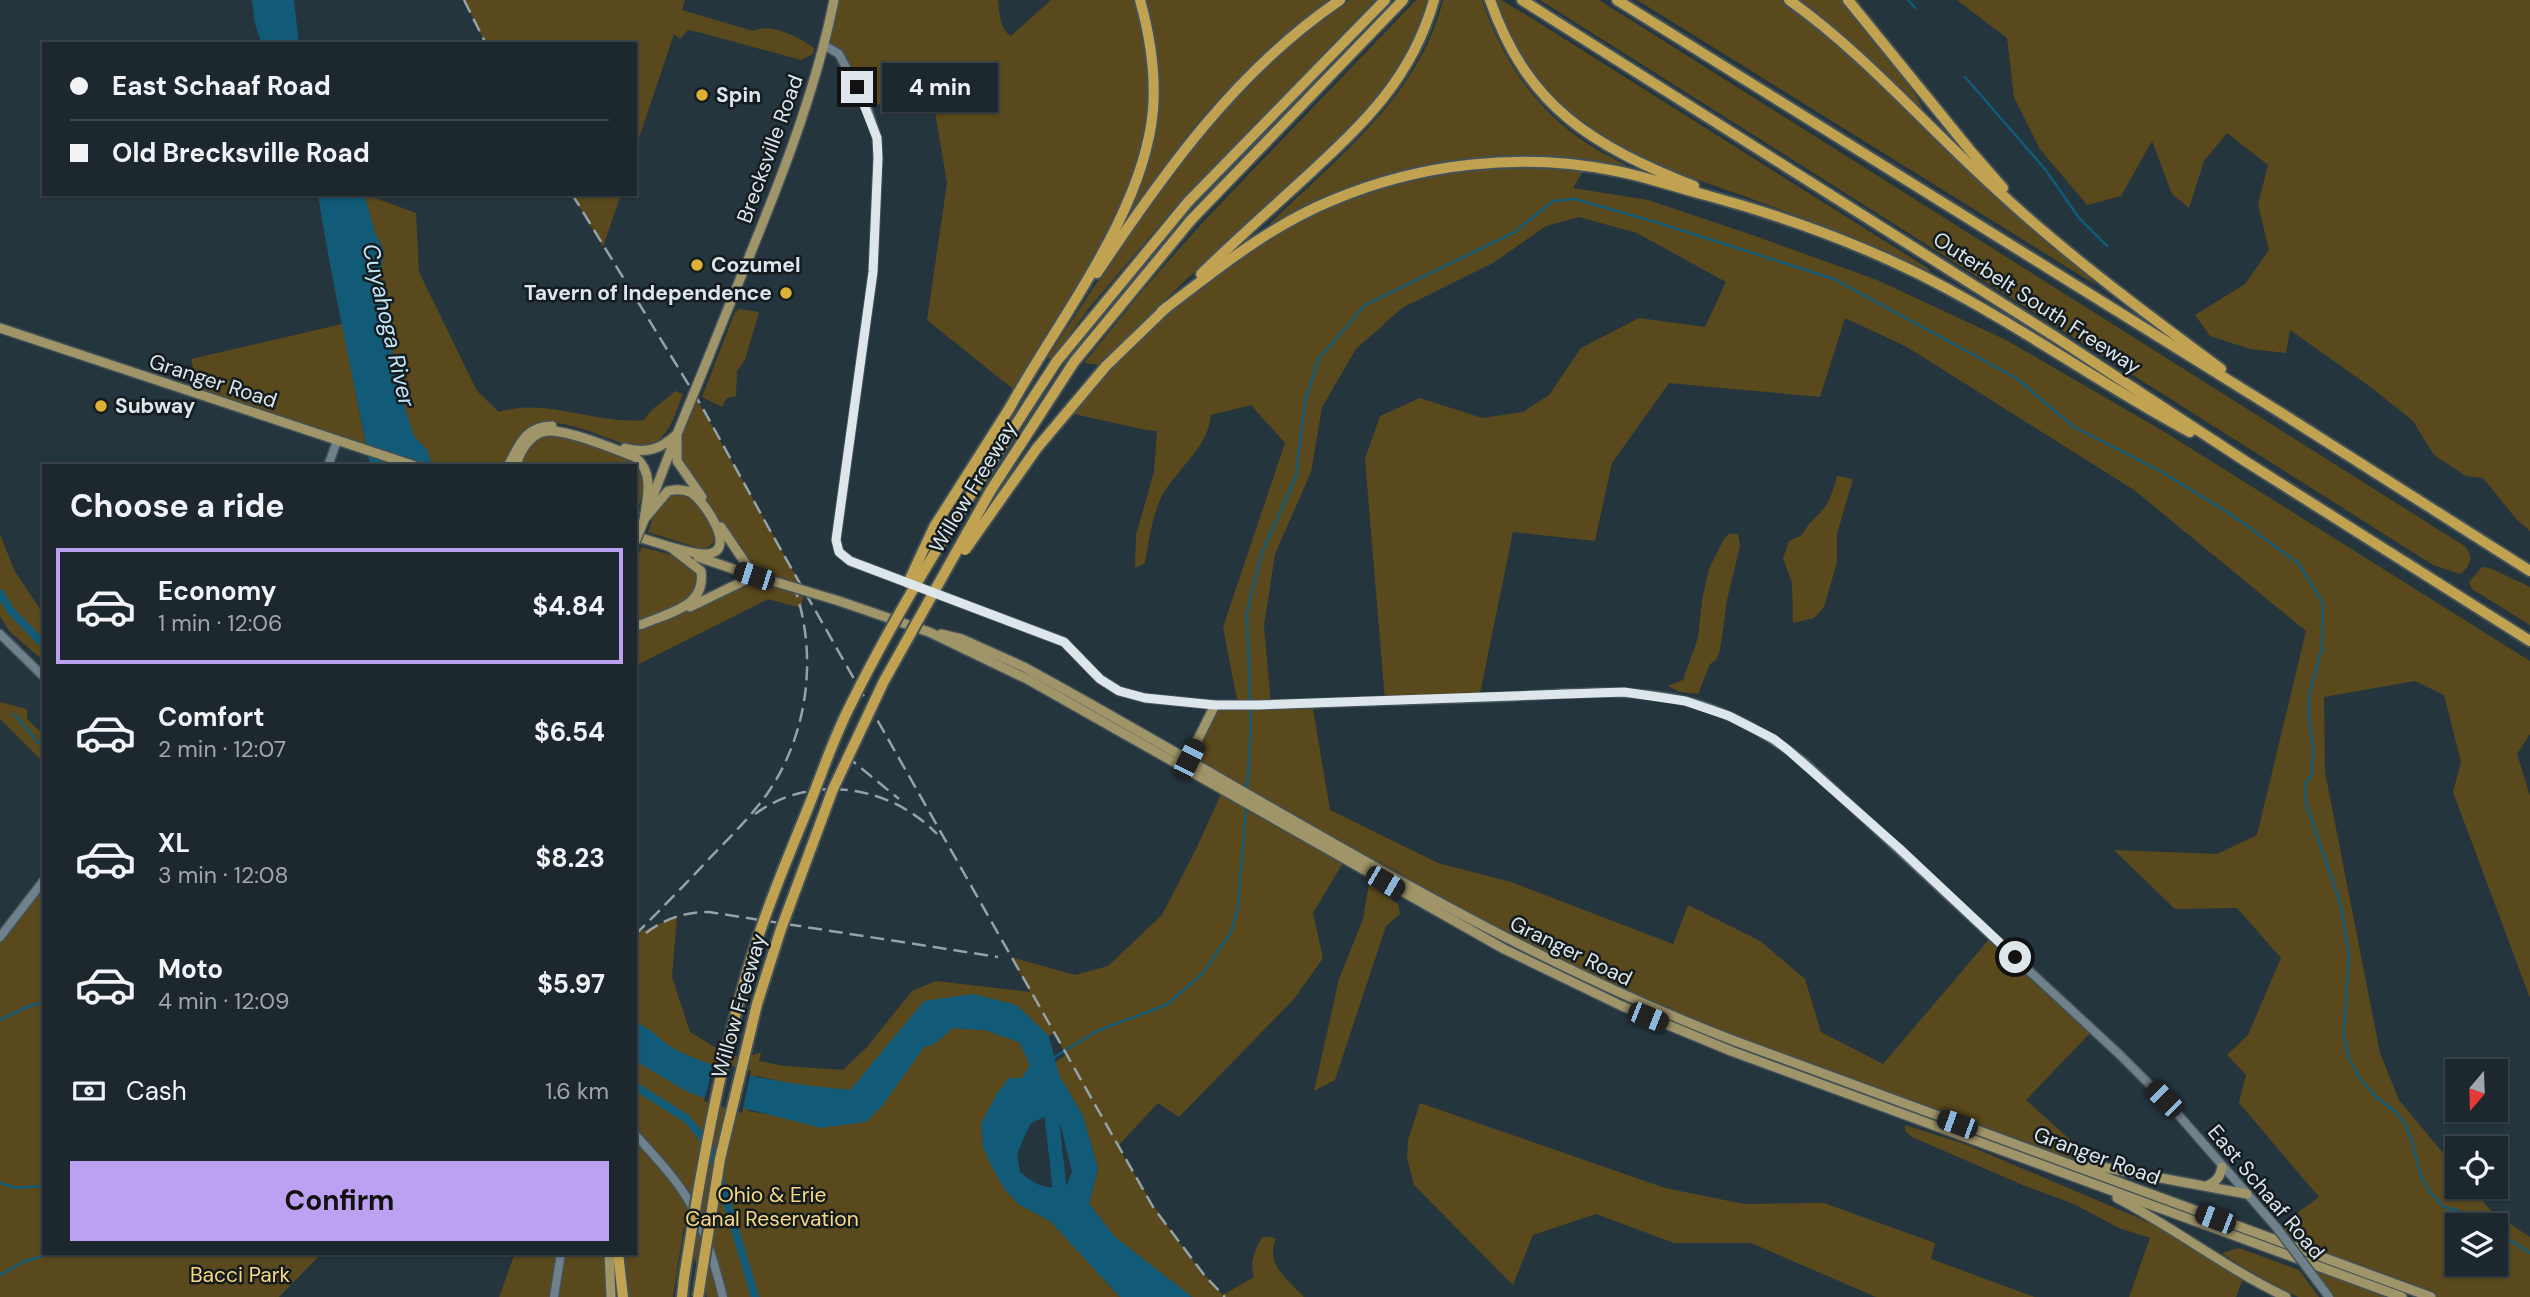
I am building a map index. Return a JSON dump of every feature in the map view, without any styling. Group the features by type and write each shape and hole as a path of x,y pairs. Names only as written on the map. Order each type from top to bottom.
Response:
{"highway":[{"path":"1065,320 1126,204 1142,163 1149,134 1154,72 1151,45 1140,0"},
{"path":"847,712 934,527 1009,409 1038,357 1148,197 1198,132 1254,71 1297,31 1340,0"},
{"name":"Willow Freeway","path":"682,1297 702,1163 722,1068 748,970 792,846 847,712 913,587 1057,361 1188,202 1385,0"},
{"name":"Willow Freeway","path":"698,1297 720,1159 757,1004 816,831 854,740 884,681 991,490 1074,362 1191,220 1403,0"},
{"path":"884,681 973,537 1065,412 1106,366 1162,311 1344,142 1386,97 1418,45 1434,0"},
{"path":"1490,0 1497,21 1521,66 1544,96 1573,124 1592,138 1634,161 1735,203"},
{"name":"Outerbelt South Freeway","path":"1522,0 2045,330 2245,461 2530,641"},
{"name":"Outerbelt South Freeway","path":"1617,0 2530,571"},
{"path":"1789,0 1837,38 1996,190 2073,255 2136,306 2286,416"},
{"path":"1849,0 1994,178 2073,255"},
{"path":"1162,311 1241,252 1310,210 1359,190 1441,169 1506,162 1586,166 1617,171 1735,203 1835,237 1934,281 2173,423 2245,461"},
{"path":"618,1255 623,1297"}],"main road":[{"name":"Brecksville Road","path":"637,537 793,147 824,45 834,0"},
{"name":"Granger Road","path":"0,328 409,464"},
{"path":"509,464 524,437 543,426 561,427 641,451 660,448 677,434"},
{"path":"517,464 528,441 548,431 563,433 635,457 643,464 649,484 644,520"},
{"path":"637,632 754,576 677,461 677,434"},
{"path":"644,520 668,491 683,490 695,496 721,535 718,548 708,554 669,547"},
{"name":"Granger Road","path":"637,537 929,632 1022,671 1186,763 1223,779 1269,810 1504,949 1612,1002 1731,1051 2402,1297"},
{"path":"637,626 691,603 699,595 703,582 701,571 669,547"},
{"path":"1186,763 1215,705"},
{"name":"Granger Road","path":"1186,763 1223,790 1269,810 1480,925 1606,989 1735,1041 2431,1297"},
{"path":"2000,1139 2089,1166 2247,1194"},
{"path":"2207,1186 2215,1182 2222,1167"},
{"path":"2078,1178 2144,1212 2244,1276 2286,1297"},
{"path":"609,1255 611,1297"}],"street":[{"name":"East Schaaf Road","path":"824,45 839,54 862,97 877,138 878,158 873,272 836,540 839,552 850,561 1064,642 1100,679 1119,691 1145,698 1215,705 1259,705 1624,692 1685,701 1729,716 1756,729 1804,762 2168,1103 2277,1228 2329,1297"},
{"path":"329,464 337,440"},
{"path":"0,634 42,675"},
{"path":"0,937 42,883"},
{"path":"637,1136 690,1203 713,1258 723,1297"},
{"path":"554,1297 561,1255"}],"green space":[{"path":"464,0 685,0 682,10 753,31 768,28 777,30 814,48 813,54 801,60 688,30 680,39 674,34 637,144 637,42 485,42"},
{"path":"834,0 998,0 1002,25 1011,36 1051,0 1140,0 1153,110 1126,204 1018,393 927,320 947,183 935,112 896,100 867,107 839,54 824,45"},
{"path":"1146,0 1330,0 1287,33 1226,90 1190,132 1129,214 1148,159 1158,108 1158,58"},
{"path":"1349,0 1375,0 1177,205 1089,308 1052,359 1047,358 1145,211 1217,116 1257,73 1301,34"},
{"path":"1416,0 1428,0 1418,33 1402,64 1360,119 1178,288 1100,365 1084,363 1203,222"},
{"path":"1443,0 1482,0 1509,60 1533,96 1564,127 1634,170 1615,167 1437,166 1272,226 1270,224 1348,149 1395,96 1431,35"},
{"path":"1495,0 1501,0 1533,19 1929,269 1928,272 1819,224 1652,162 1604,139 1562,107 1541,84 1515,43"},
{"path":"1540,0 1599,0 2466,547 2471,558 2467,568 2460,574 2433,565"},
{"path":"1637,0 1782,0 1806,16 2010,209 2096,285"},
{"path":"1800,0 1841,0 1898,69 1926,115 1822,17"},
{"path":"1957,0 2530,0 2530,531 2517,520 2483,478 2466,476 2434,455 2413,421 2372,388 2290,330 2286,353 2250,349 2210,336 2195,315 2245,284 2269,250 2258,204 2268,165 2227,133 2204,161 2189,208 2172,194 2152,141 2121,196 2087,205 2040,149 2014,97 2007,38"},
{"name":"Ohio & Erie Canal Reservation","path":"1466,165 1586,166 1573,188 1648,200 1758,237 1877,280 2006,340 2163,431 2530,661 2530,734 2517,754 2530,796 2530,998 2453,792 2461,762 2444,695 2415,681 2324,697 2325,772 2380,1053 2399,1100 2445,1156 2445,1199 2481,1199 2494,1213 2445,1213 2445,1276 2508,1276 2508,1223 2530,1237 2530,1297 2431,1297 2291,1247 2277,1228 2319,1197 2239,1103 2246,1075 2227,1055 2248,1035 2281,958 2237,908 2175,909 2114,850 2217,854 2257,835 2306,631 2134,490 1907,347 1845,318 1820,397 1669,383 1612,463 1595,541 1513,532 1479,698 1385,701 1365,459 1380,416 1420,398 1482,418 1523,412 1549,395 1581,348 1639,318 1705,327 1726,282 1637,233 1579,217 1546,226 1493,263 1402,308 1356,349 1322,407 1311,472 1275,554 1264,626 1271,704 1312,703 1330,810 1438,863 1511,882 1673,944 1688,905 1760,941 1805,979 1821,1032 1883,1064 1992,936 2093,1030 2026,1100 2103,1169 2000,1139 1634,1001 1350,851 1313,913 1323,958 1294,999 1179,1117 1158,1103 1118,1146 1166,1224 1193,1261 1223,1295 1254,1277 1252,1262 1257,1247 1262,1237 1271,1237 1276,1239 1273,1256 1276,1264 1285,1278 1304,1297 1192,1297 1115,1237 1089,1204 1098,1168 1083,1116 1059,1075 1055,1062 1066,1055 1054,1033 1049,1036 1016,1005 973,994 880,1056 851,1090 802,1086 756,1076 748,1111 780,1116 896,1084 924,1047 934,1044 953,1028 984,1030 1019,1042 1030,1065 1022,1078 981,1124 983,1147 1003,1187 1018,1204 1050,1221 1120,1297 707,1297 684,1226 673,1297 623,1297 618,1255 637,1255 637,1059 716,1067 677,1051 637,1023 637,932 677,916 672,977 690,1032 726,1054 744,1058 761,1052 759,1061 784,1066 843,1070 867,1047 912,991 936,981 1030,992 1011,957 1075,975 1108,966 1162,915 1223,790 1223,779 1189,759 1215,705 1238,705 1223,627 1285,443 1251,405 1211,415 1199,447 1159,502 1145,563 1135,568 1136,535 1154,472 1157,431 1065,412 1106,366 1222,266 1332,200"},
{"path":"365,196 416,213 419,272 477,391 499,412 535,408 608,419 644,420 675,391 683,394 667,430 654,443 634,448 581,428 551,422 539,423 529,427 522,435 508,464 432,464 427,450 414,436 402,400 379,285 384,250 375,233"},
{"path":"573,196 620,196 603,247"},
{"path":"739,309 759,312 745,360 737,371 736,396 727,398 722,407 702,397 735,312"},
{"path":"342,324 367,450 200,395 191,359"},
{"path":"694,394 804,590 801,608 768,599 637,665 637,632 754,576 677,461 677,434"},
{"path":"555,434 631,459 635,464 521,464 532,444"},
{"path":"637,466 643,479 637,510"},
{"path":"1837,476 1853,479 1837,534 1837,562 1824,607 1814,618 1793,623 1792,583 1783,558 1789,541 1802,535 1826,505"},
{"path":"680,493 697,504 716,533 714,541 708,547 702,549 648,532 662,502"},
{"path":"0,534 14,570 42,612 42,659 10,632 0,616"},
{"path":"1729,534 1738,534 1740,546 1727,600 1720,650 1716,660 1710,664 1698,694 1680,692 1668,686 1683,680 1698,638 1709,569"},
{"path":"642,547 682,560 692,568 697,578 696,588 689,597 668,611 637,621 637,558"},
{"path":"2482,567 2490,568 2530,587 2530,625 2472,589 2469,582"},
{"path":"0,702 27,709 27,719 42,733 42,761 0,719"},
{"name":"Bacci Park","path":"42,883 42,1255 320,1255 279,1297 0,1297 0,937"},
{"path":"1369,884 1398,904 1400,914 1386,926 1335,1080 1314,1091 1339,979 1363,919"},
{"path":"1420,1103 1665,1188 1744,1204 1824,1203 1935,1243 1931,1259 2035,1297 1876,1297 1751,1243 1674,1243 1596,1214 1533,1235 1513,1285 1414,1185 1407,1158 1408,1140"},
{"path":"1905,1125 1965,1144 2155,1225 2157,1220 2244,1276 2236,1297 2129,1297 2150,1238 2119,1228 2074,1204 1912,1137 1905,1131"},
{"path":"2239,1248 2299,1270 2319,1297 2298,1297 2240,1266 2222,1253"},
{"path":"514,1255 609,1255 611,1297 499,1297"},
{"path":"2301,1260 2402,1297 2329,1297"}],"water":[{"path":"252,0 294,0 299,42 261,42 255,24"},
{"path":"318,196 365,196 375,233 384,250 379,285 402,400 414,436 427,450 432,464 370,464"},
{"path":"973,994 1016,1005 1049,1036 1059,1075 1083,1116 1098,1168 1089,1204 1115,1237 1192,1297 1120,1297 1050,1221 1018,1204 1003,1187 983,1147 981,1124 997,1093 1009,1078 1022,1078 1030,1065 1019,1042 984,1030 953,1028 934,1044 924,1047 882,1106 866,1122 821,1128 688,1092 637,1062 637,1023 674,1049 721,1068 785,1082 850,1090 924,1001","holes":["1044,1117 1054,1120 1061,1127 1072,1172 1066,1187 1052,1187 1031,1181 1020,1172 1017,1154 1030,1124"]}],"pier":[{"path":"714,1062 751,1071 742,1113 704,1101"}],"waterway":[{"path":"1908,0 1915,8"},
{"path":"1965,77 2045,169 2079,218 2107,246"},
{"path":"1247,790 1251,728 1247,613 1261,555 1296,476 1305,401 1319,358 1365,305 1515,232 1553,201 1575,199 1834,279 2016,378 2074,427 2162,472 2232,515 2298,563 2323,603 2322,648 2309,695 2314,752 2311,776 2306,783 2305,801 2340,902 2349,954 2344,1034 2348,1056 2358,1076 2405,1124 2421,1176 2430,1192 2444,1207 2465,1213"},
{"path":"0,593 11,611 42,643"},
{"path":"14,714 42,747"},
{"path":"1053,1058 1097,1031 1166,1005 1203,973 1231,932 1238,907 1246,807"},
{"path":"0,1020 42,1003"},
{"path":"637,1087 687,1119 711,1148 755,1297"},
{"name":"Cuyahoga River","path":"1050,1102 1061,1201 1065,1205"},
{"path":"0,1183 16,1188 39,1186 42,1188"},
{"path":"2508,1239 2530,1253"},
{"path":"0,1275 23,1262 46,1255"}],"railway":[{"path":"464,0 485,42"},
{"path":"573,196 701,405 1153,1207 1205,1276 1225,1297"},
{"path":"637,933 745,821 781,771 800,721 805,694 806,641 795,589"},
{"path":"845,755 899,799"},
{"path":"755,814 777,801 800,793 825,789 849,790 874,795 897,804 918,817 937,834"},
{"path":"646,933 676,917 709,912 998,957"}],"place":[{"name":"Spin","path":"702,95"},
{"name":"Cozumel","path":"697,265"},
{"name":"Tavern of Independence","path":"786,293"},
{"name":"Subway","path":"101,406"}],"route":[{"path":"857,87 872,121 877,138 878,158 873,272 836,540 839,552 850,561 1064,642 1100,679 1119,691 1145,698 1215,705 1259,705 1624,692 1685,701 1729,716 1756,729 1804,762 2015,957"}]}
